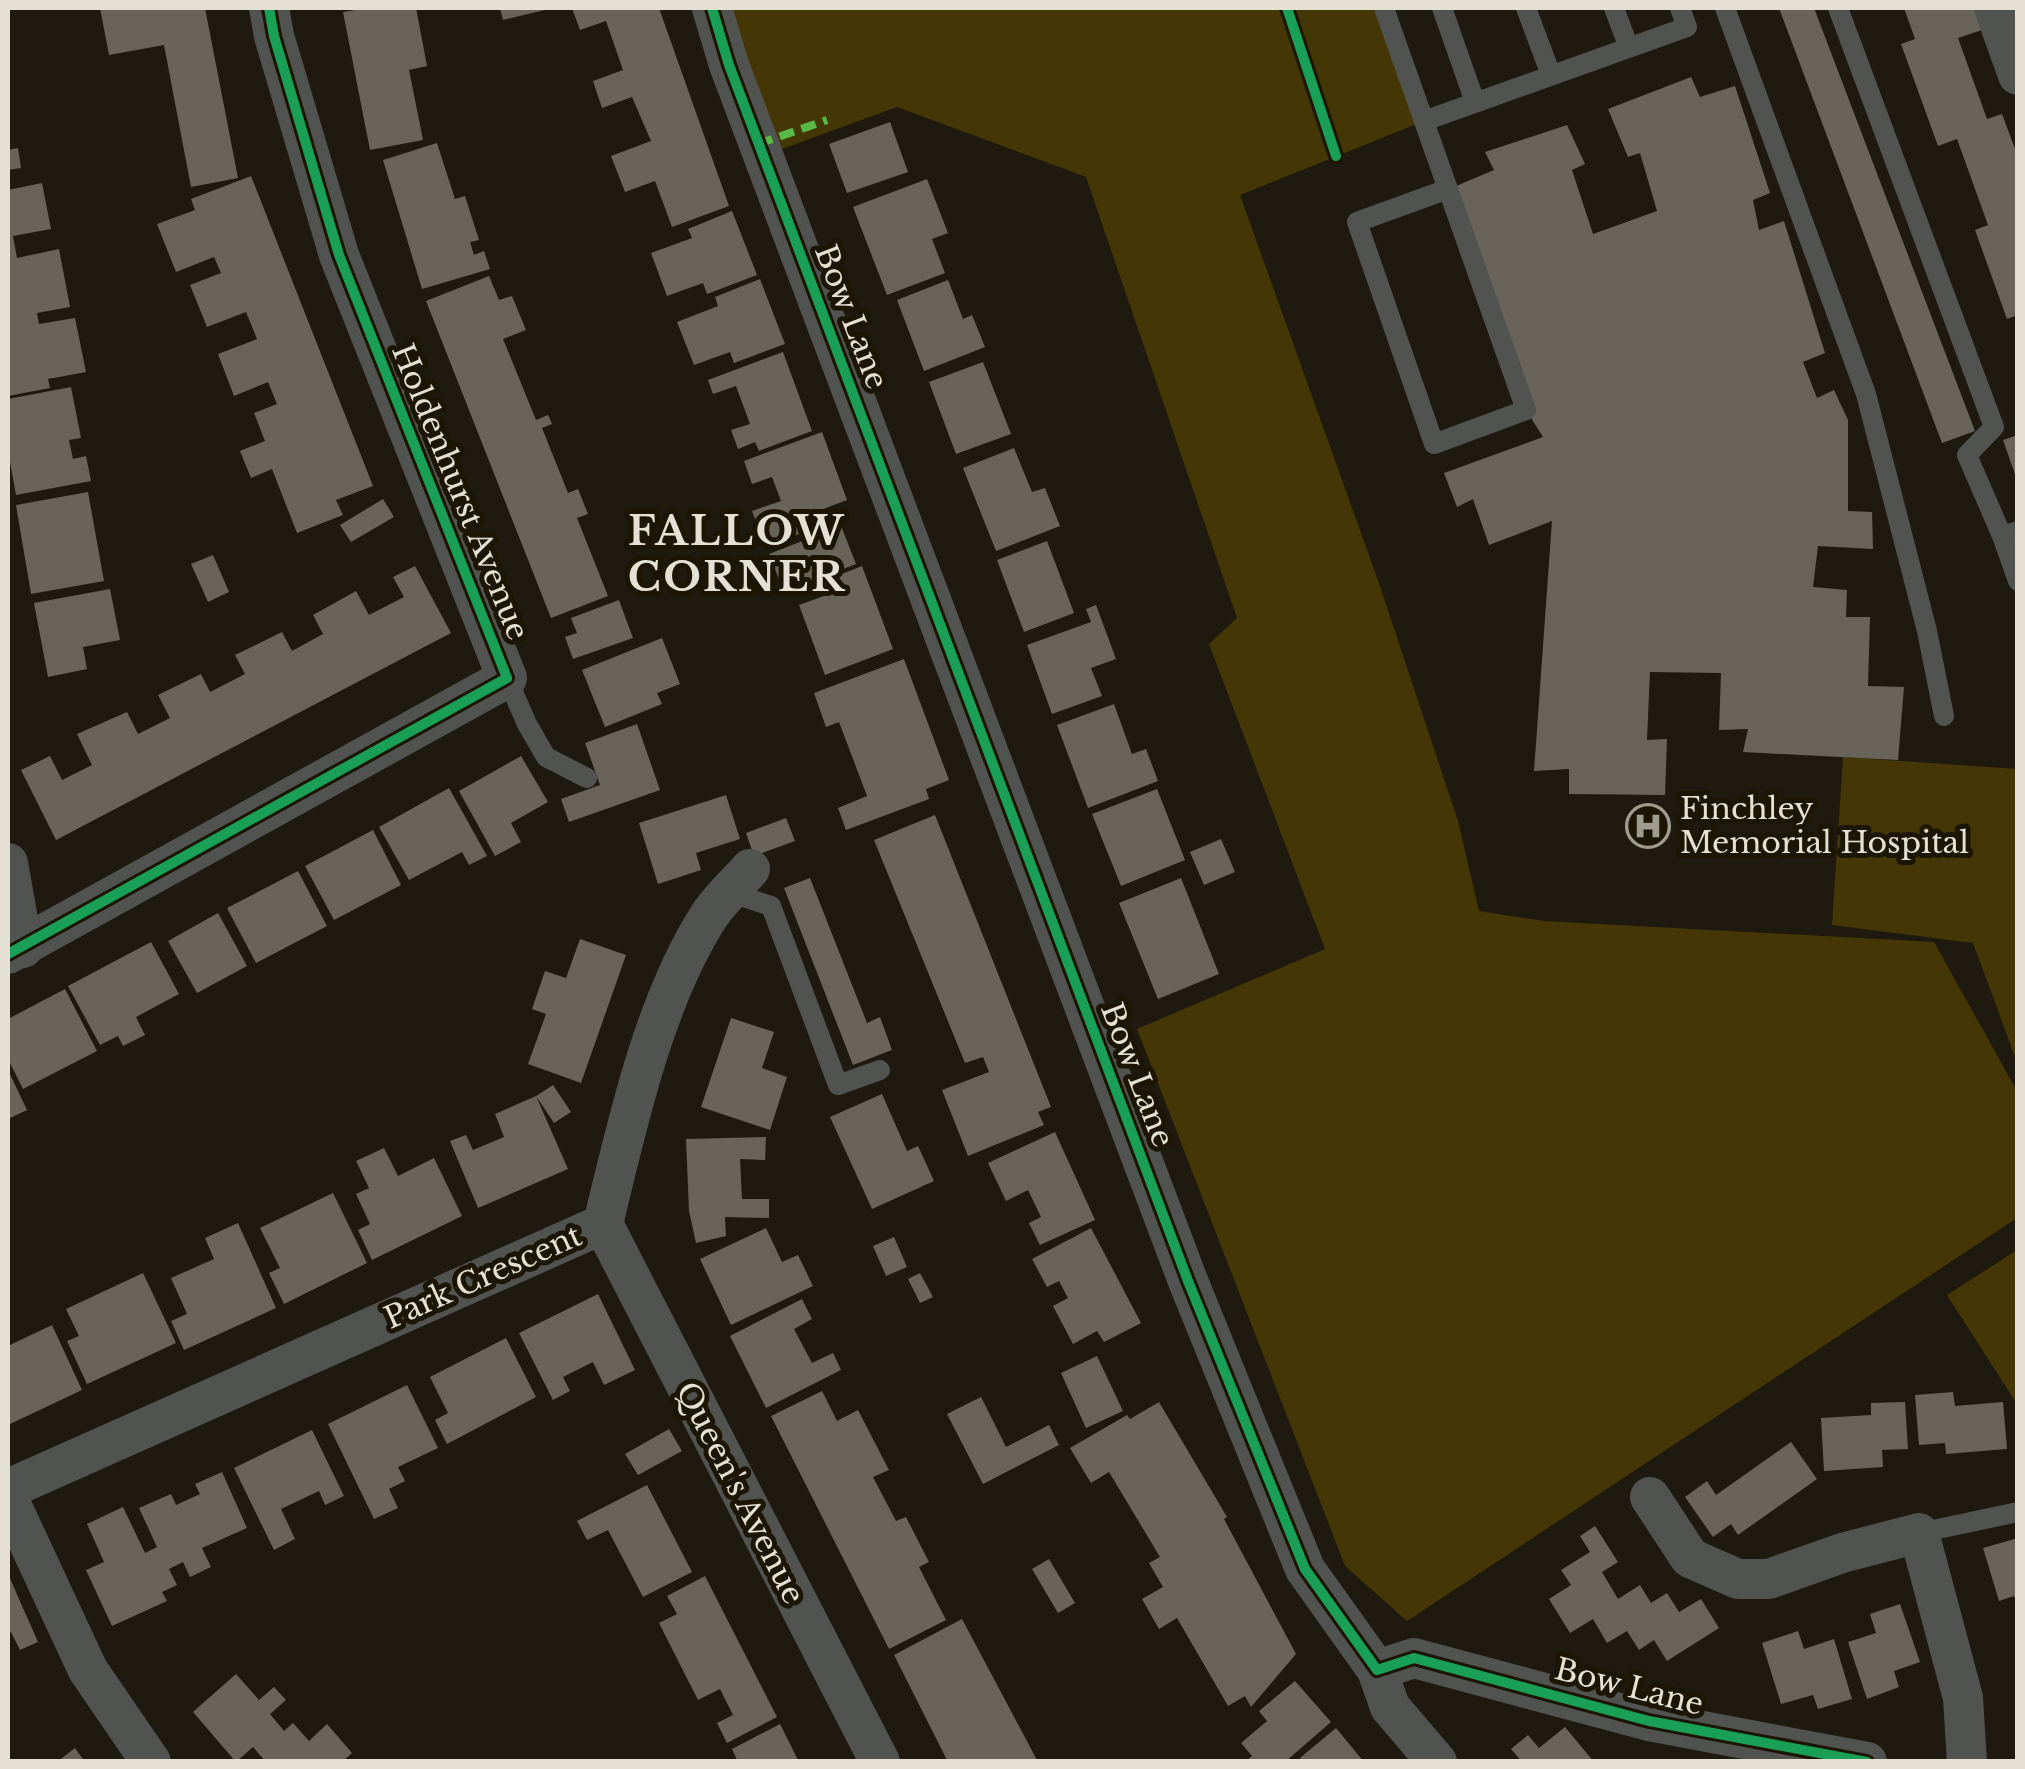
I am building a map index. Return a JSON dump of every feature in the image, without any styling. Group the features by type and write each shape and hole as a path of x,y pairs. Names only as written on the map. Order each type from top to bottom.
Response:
{"street":[{"name":"Holdenhurst Avenue","path":"15,951 508,678 339,255 269,8"},
{"name":"Bow Lane","path":"712,8 728,65 1188,1282 1305,1569 1377,1670 1414,1658 1649,1722 1866,1762"},
{"path":"1994,8 2018,74"},
{"path":"8,863 15,951"},
{"name":"Park Crescent","path":"8,1489 603,1224 628,1116 672,989 710,914 740,880"},
{"name":"Queen's Avenue","path":"603,1224 880,1762"},
{"path":"1650,1496 1690,1558 1738,1579 1770,1579 1842,1553 1919,1532 1964,1698 1967,1762"},
{"path":"8,1498 88,1670 150,1762"},
{"path":"1377,1670 1390,1707 1437,1762"}],"lane":[{"path":"1384,8 1424,120 1526,410 1434,444 1357,222 1448,189"},
{"path":"1442,8 1475,102"},
{"path":"1526,8 1551,75"},
{"path":"1614,8 1629,48"},
{"path":"1424,120 1687,28 1680,8"},
{"path":"1725,8 1866,394 1944,716"},
{"path":"1838,8 1994,427 1967,455 2010,534 2018,581"},
{"path":"508,678 546,757 587,778"},
{"path":"740,880 771,906 838,1086 880,1070"},
{"path":"1919,1532 2018,1512"}],"shaded area":[{"path":"712,8 1385,8 1424,121 1240,195 1380,586 1458,821 1479,911 1544,921 1934,942 2017,1091 2017,1218 1407,1621 1345,1566 1137,1029 1325,949 1209,644 1237,618 1086,177 897,107 763,156"},
{"path":"1843,757 2017,769 2017,1062 1973,943 1832,925"},
{"path":"2017,1250 2017,1404 1947,1295"}],"building":[{"path":"100,8 205,8 238,178 191,187 164,45 109,55"},
{"path":"416,8 427,66 409,70 423,140 370,150 343,12"},
{"path":"500,8 548,8 549,9 503,20"},
{"path":"572,8 659,8 729,206 672,227 655,181 625,192 611,156 651,141 632,97 602,108 593,81 623,70 606,21 580,30"},
{"path":"1779,8 1814,8 1975,431 1942,443"},
{"path":"1904,8 1974,8 1982,30 1958,38 1987,119 2002,114 2018,157 2018,315 2007,319 1975,230 1988,225 1957,139 1938,146 1901,44 1915,39"},
{"path":"1691,77 1700,97 1735,86 1770,193 1753,200 1759,230 1784,221 1825,353 1803,362 1817,398 1834,390 1848,420 1848,511 1872,512 1873,549 1818,546 1813,587 1847,590 1846,617 1870,617 1868,686 1904,687 1898,760 1743,752 1748,729 1719,730 1721,673 1650,672 1647,740 1667,739 1665,795 1569,794 1569,769 1534,771 1552,521 1489,545 1473,499 1457,507 1444,473 1543,437 1526,410 1456,186 1494,170 1485,152 1567,125 1585,164 1572,170 1593,234 1657,211 1640,153 1628,157 1608,109"},
{"path":"890,122 908,172 847,193 829,144"},
{"path":"437,143 455,199 465,196 479,240 470,242 474,255 484,251 490,269 422,289 383,160"},
{"path":"18,148 21,168 8,170 8,150"},
{"path":"251,176 373,486 336,500 343,515 297,533 272,469 251,478 240,451 265,441 254,413 277,404 268,382 234,396 218,354 257,339 246,312 207,327 190,285 221,273 214,257 176,272 157,224 195,210 191,199"},
{"path":"927,179 948,233 932,239 945,273 887,295 853,207"},
{"path":"42,183 51,229 13,236 17,258 59,249 70,307 37,313 39,324 75,318 86,372 48,379 50,388 8,396 8,190"},
{"path":"732,211 757,275 707,294 703,283 667,296 651,253 692,238 688,229"},
{"path":"489,276 499,300 512,296 526,330 503,339 536,420 548,415 552,424 542,428 568,493 578,489 588,514 577,518 608,596 551,618 426,301"},
{"path":"760,279 785,344 734,363 730,352 694,365 677,322 718,306 715,297"},
{"path":"948,280 963,319 972,315 985,347 924,371 897,300"},
{"path":"783,352 812,431 759,451 755,442 738,449 731,430 750,424 736,386 713,394 708,380"},
{"path":"983,362 1011,434 956,454 929,382"},
{"path":"71,387 81,438 69,440 73,459 86,456 91,481 16,495 8,451 8,399"},
{"path":"822,432 847,500 802,517 807,531 765,547 752,511 781,501 772,477 752,484 744,461"},
{"path":"2018,435 2018,480 2017,480 2003,440"},
{"path":"1014,448 1032,492 1045,488 1060,526 996,551 963,468"},
{"path":"88,492 104,581 31,594 16,505"},
{"path":"383,499 394,517 351,542 340,525"},
{"path":"841,526 856,564 784,592 769,554"},
{"path":"1047,541 1074,613 1024,632 997,560"},
{"path":"213,555 229,592 208,602 191,564"},
{"path":"415,566 451,633 56,840 21,770 50,756 62,780 92,765 77,734 127,712 138,734 170,718 158,695 201,674 210,692 245,674 235,655 282,632 292,651 323,634 313,615 356,591 369,615 404,597 393,577"},
{"path":"862,566 893,649 825,675 799,605 824,596 819,583"},
{"path":"110,589 120,640 83,647 87,669 48,677 34,603"},
{"path":"619,600 633,638 573,659 565,637 577,633 571,618"},
{"path":"1096,605 1116,659 1091,668 1102,696 1052,714 1027,645 1091,622 1086,609"},
{"path":"662,638 680,684 657,693 662,704 605,727 582,670"},
{"path":"904,659 949,780 926,789 929,799 846,830 838,808 867,796 839,722 826,727 814,693"},
{"path":"1114,704 1132,754 1146,749 1158,781 1088,808 1057,725"},
{"path":"637,724 660,790 569,822 561,799 600,785 585,743"},
{"path":"521,756 548,802 511,823 521,842 495,856 459,791"},
{"path":"449,788 487,856 469,865 462,852 409,880 379,827"},
{"path":"1157,789 1185,860 1121,886 1092,814"},
{"path":"726,795 740,839 696,853 701,870 658,884 639,823"},
{"path":"935,815 1051,1107 1038,1112 1044,1125 968,1156 942,1090 989,1072 983,1057 965,1063 874,840"},
{"path":"786,818 795,841 754,856 746,833"},
{"path":"373,830 401,885 334,920 305,866"},
{"path":"1221,839 1235,872 1204,885 1190,852"},
{"path":"298,871 327,926 256,963 227,908"},
{"path":"810,878 867,1023 880,1017 892,1050 853,1065 784,888"},
{"path":"1181,878 1219,974 1158,999 1119,903"},
{"path":"218,913 247,966 197,993 168,941"},
{"path":"580,939 626,955 581,1083 528,1064 546,1014 532,1009 545,971 566,978"},
{"path":"151,942 179,994 136,1017 145,1035 123,1046 118,1036 100,1045 68,986"},
{"path":"65,989 97,1051 23,1089 8,1059 8,1019"},
{"path":"731,1018 774,1032 762,1068 787,1077 770,1130 701,1107"},
{"path":"8,1070 27,1110 8,1119"},
{"path":"553,1085 571,1112 554,1123 536,1096"},
{"path":"882,1094 907,1151 918,1146 934,1181 872,1209 830,1117"},
{"path":"536,1096 568,1169 478,1208 450,1141 466,1135 473,1150 504,1137 495,1114"},
{"path":"1055,1132 1095,1220 1040,1245 1029,1223 1041,1217 1028,1190 1006,1201 988,1163"},
{"path":"766,1137 765,1160 740,1159 742,1199 769,1199 769,1218 725,1217 726,1236 696,1243 689,1211 686,1139"},
{"path":"384,1148 398,1176 434,1158 462,1216 372,1260 358,1230 370,1224 356,1194 369,1188 356,1161"},
{"path":"333,1193 367,1263 284,1304 269,1273 280,1268 260,1228"},
{"path":"238,1223 276,1308 184,1350 171,1321 187,1314 171,1278 214,1259 205,1238"},
{"path":"766,1228 782,1262 798,1255 813,1286 731,1325 700,1259"},
{"path":"1091,1228 1141,1323 1104,1342 1097,1331 1073,1344 1053,1306 1068,1298 1059,1281 1047,1287 1032,1259"},
{"path":"894,1237 907,1267 886,1276 873,1246"},
{"path":"143,1273 176,1343 87,1384 67,1341 79,1336 66,1309"},
{"path":"920,1273 933,1297 920,1303 908,1279"},
{"path":"598,1294 635,1370 604,1385 593,1362 563,1377 570,1391 553,1400 519,1333"},
{"path":"802,1299 812,1319 794,1329 812,1363 833,1353 841,1370 766,1408 730,1336"},
{"path":"52,1325 82,1390 8,1425 8,1346"},
{"path":"506,1338 536,1397 447,1444 435,1420 448,1413 430,1377"},
{"path":"1097,1356 1123,1411 1086,1428 1061,1373"},
{"path":"407,1385 438,1448 398,1467 405,1481 389,1489 398,1508 374,1519 328,1424"},
{"path":"822,1391 837,1421 858,1410 889,1470 873,1477 896,1521 906,1517 929,1562 919,1567 946,1620 889,1649 771,1416"},
{"path":"1953,1392 1955,1406 2003,1402 2007,1449 1946,1454 1945,1443 1919,1445 1915,1395"},
{"path":"981,1397 1006,1447 1049,1425 1059,1445 983,1484 947,1414"},
{"path":"1159,1402 1227,1517 1224,1519 1296,1654 1251,1707 1245,1696 1228,1706 1177,1618 1159,1629 1142,1599 1163,1587 1149,1563 1160,1557 1109,1472 1091,1483 1070,1448 1127,1415 1130,1419"},
{"path":"1905,1402 1908,1449 1882,1450 1883,1467 1824,1471 1821,1418 1871,1415 1871,1403"},
{"path":"669,1429 682,1451 638,1475 625,1454"},
{"path":"312,1430 344,1496 325,1505 319,1491 281,1509 295,1539 274,1550 234,1468"},
{"path":"1791,1442 1817,1479 1738,1535 1731,1524 1713,1537 1685,1497 1707,1481 1716,1495"},
{"path":"222,1472 247,1528 202,1548 211,1567 190,1577 183,1562 169,1569 177,1585 162,1592 167,1601 112,1626 86,1570 104,1562 87,1524 123,1507 145,1553 157,1547 139,1508 171,1494 176,1505 200,1494 195,1484"},
{"path":"647,1485 692,1572 643,1597 608,1530 587,1540 577,1521"},
{"path":"1595,1526 1618,1562 1602,1572 1618,1599 1640,1585 1651,1603 1667,1593 1679,1612 1701,1599 1719,1628 1667,1661 1654,1640 1639,1650 1627,1631 1607,1643 1593,1619 1570,1633 1549,1599 1571,1585 1561,1570 1590,1552 1580,1536"},
{"path":"2018,1538 2017,1605 2014,1596 1999,1601 1983,1548"},
{"path":"1049,1559 1075,1603 1058,1613 1032,1569"},
{"path":"8,1574 38,1642 20,1650 11,1632 8,1633"},
{"path":"705,1576 777,1717 727,1743 717,1723 733,1715 720,1689 698,1700 659,1623 677,1614 667,1596"},
{"path":"1900,1604 1920,1662 1894,1671 1899,1687 1867,1699 1848,1642 1876,1633 1870,1614"},
{"path":"962,1619 1038,1762 948,1762 894,1655"},
{"path":"1798,1631 1804,1649 1834,1639 1852,1699 1818,1709 1813,1695 1781,1704 1762,1643"},
{"path":"236,1674 259,1700 274,1687 286,1700 270,1714 284,1731 293,1723 309,1741 327,1724 352,1753 342,1762 266,1762 253,1747 236,1762 193,1712"},
{"path":"1295,1681 1331,1722 1285,1762 1245,1762 1252,1756 1241,1743 1267,1721 1259,1711"},
{"path":"780,1724 799,1762 738,1762 732,1749"},
{"path":"1565,1727 1594,1762 1522,1762 1511,1749 1528,1735 1539,1748"},
{"path":"1336,1728 1364,1762 1303,1762 1300,1758"},
{"path":"75,1748 85,1762 57,1762"}],"marked path":[{"path":"758,144 827,120"}],"cycle path":[{"path":"8,954 507,678 339,255 269,8"},
{"path":"712,8 729,65 1188,1281 1305,1569 1377,1670 1414,1658 1649,1721 1867,1762"},
{"path":"1287,8 1336,156"}],"place":[{"name":"Finchley Memorial Hospital","path":"1648,826"}],"district":[{"name":"FALLOW CORNER","path":"737,554"}]}
